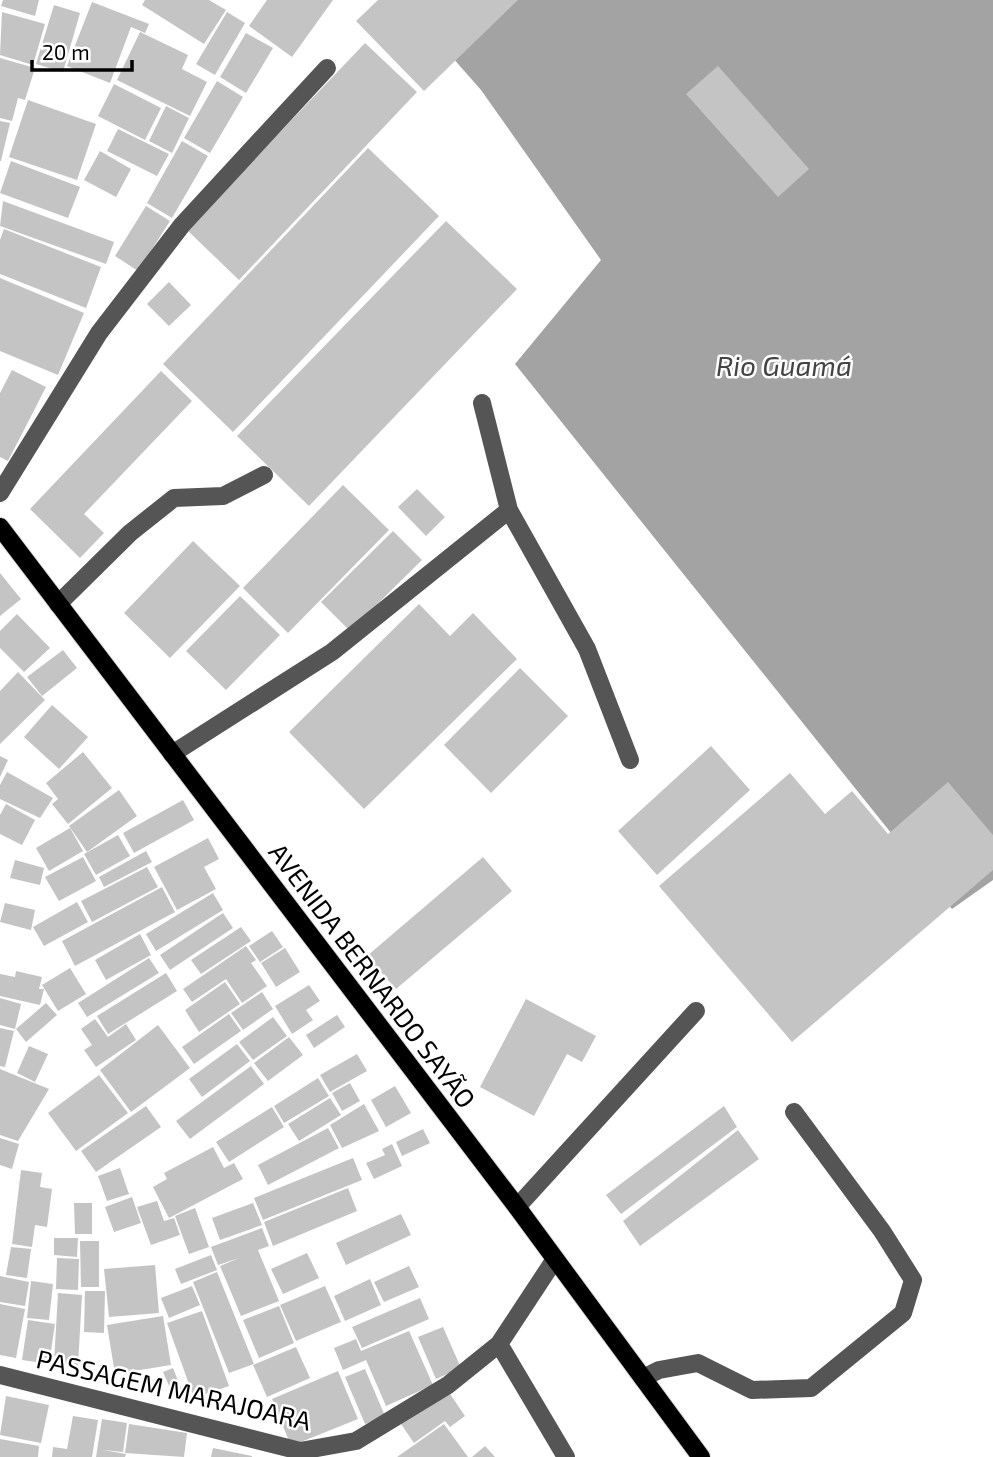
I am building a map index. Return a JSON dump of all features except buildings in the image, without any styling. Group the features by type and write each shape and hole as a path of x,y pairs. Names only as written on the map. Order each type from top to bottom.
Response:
{"main road":[{"name":"AVENIDA BERNARDO SAYÃO","path":"0,527 517,1207 701,1457"}],"street":[{"path":"0,493 99,333 165,247 327,68"},
{"path":"482,403 509,510 587,649 631,760"},
{"path":"58,604 130,533 174,498 223,496 264,475"},
{"path":"172,754 332,652 509,510"},
{"path":"517,1207 696,1011"},
{"path":"643,1378 659,1370 698,1363 752,1390 811,1388 903,1313 914,1280 882,1231 794,1112"},
{"name":"PASSAGEM MARAJOARA","path":"0,1375 300,1451 360,1449 499,1344 555,1259"},
{"path":"499,1344 566,1457"}],"water":[{"name":"Rio Guamá","path":"402,0 993,0 993,880 952,909 515,364 601,260 481,90"}]}
